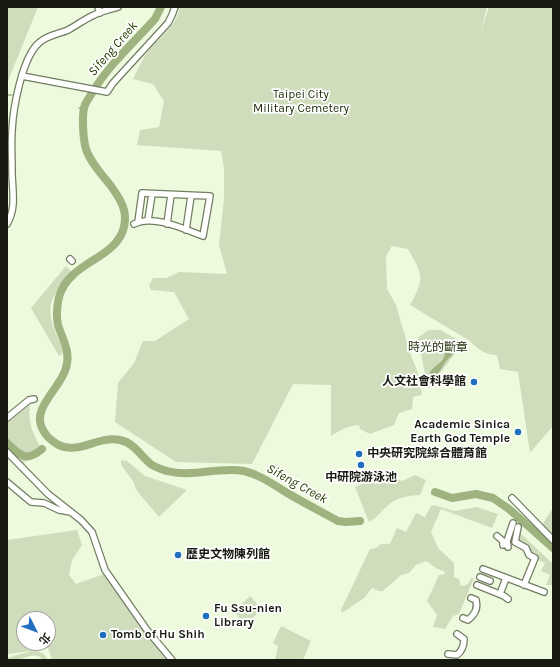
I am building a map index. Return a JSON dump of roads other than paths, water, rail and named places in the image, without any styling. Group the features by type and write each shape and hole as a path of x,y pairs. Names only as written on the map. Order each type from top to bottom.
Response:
{"street":[{"path":"7,224 11,218 14,207 12,130 16,100 22,76 32,51 40,42 50,36 67,30 99,10 118,7"},
{"path":"22,76 107,92 168,23 174,7"},
{"path":"142,193 152,194 210,196 203,236 167,224 148,220 136,223 142,193"},
{"path":"148,220 152,194"},
{"path":"167,224 172,195"},
{"path":"186,230 191,196"},
{"path":"7,418 29,400 34,398"},
{"path":"7,452 48,494 81,520 92,532 105,570 147,630 172,660"},
{"path":"7,482 31,502 44,503 59,510 71,512"},
{"path":"512,498 553,540"},
{"path":"496,536 503,541 506,546 507,541 516,525 516,542 526,548 529,555 535,558 524,585"},
{"path":"483,569 544,592"},
{"path":"480,577 490,581"},
{"path":"500,594 506,578"},
{"path":"477,585 500,594 508,599"},
{"path":"463,618 468,620 474,615 477,606 476,600 471,598"},
{"path":"448,654 457,656 460,652 464,639 457,634"}],"waterway":[{"name":"Sifeng Creek","path":"161,7 155,19 121,55 98,83 87,100 83,112 83,128 86,149 93,164 111,186 120,200 124,210 125,221 119,238 112,247 72,276 64,285 59,297 57,322 66,346 68,357 63,376 43,406 40,414 40,422 43,430 53,441 65,447 80,447 104,440 120,440 134,447 152,465 176,473 196,473 225,470 244,471 265,480 338,521 360,521"},
{"path":"7,95 12,95"},
{"name":"Sifeng Creek","path":"79,108 84,109"},
{"path":"7,443 23,456 32,456 42,449"},
{"name":"Sifeng Creek","path":"435,492 452,498 476,494 493,498 509,509 553,548"}],"place":[{"name":"人文社會科學館","path":"474,382"},
{"name":"Academic Sinica Earth God Temple","path":"518,432"},
{"name":"中央研究院綜合體育館","path":"359,454"},
{"name":"中研院游泳池","path":"361,465"},
{"name":"歷史文物陳列館","path":"178,555"},
{"name":"Fu Ssu-nien Library","path":"206,616"},
{"name":"Tomb of Hu Shih","path":"103,635"}],"park label":[{"name":"Taipei City Military Cemetery","path":"301,102"},
{"name":"時光的斷章","path":"438,348"}]}
